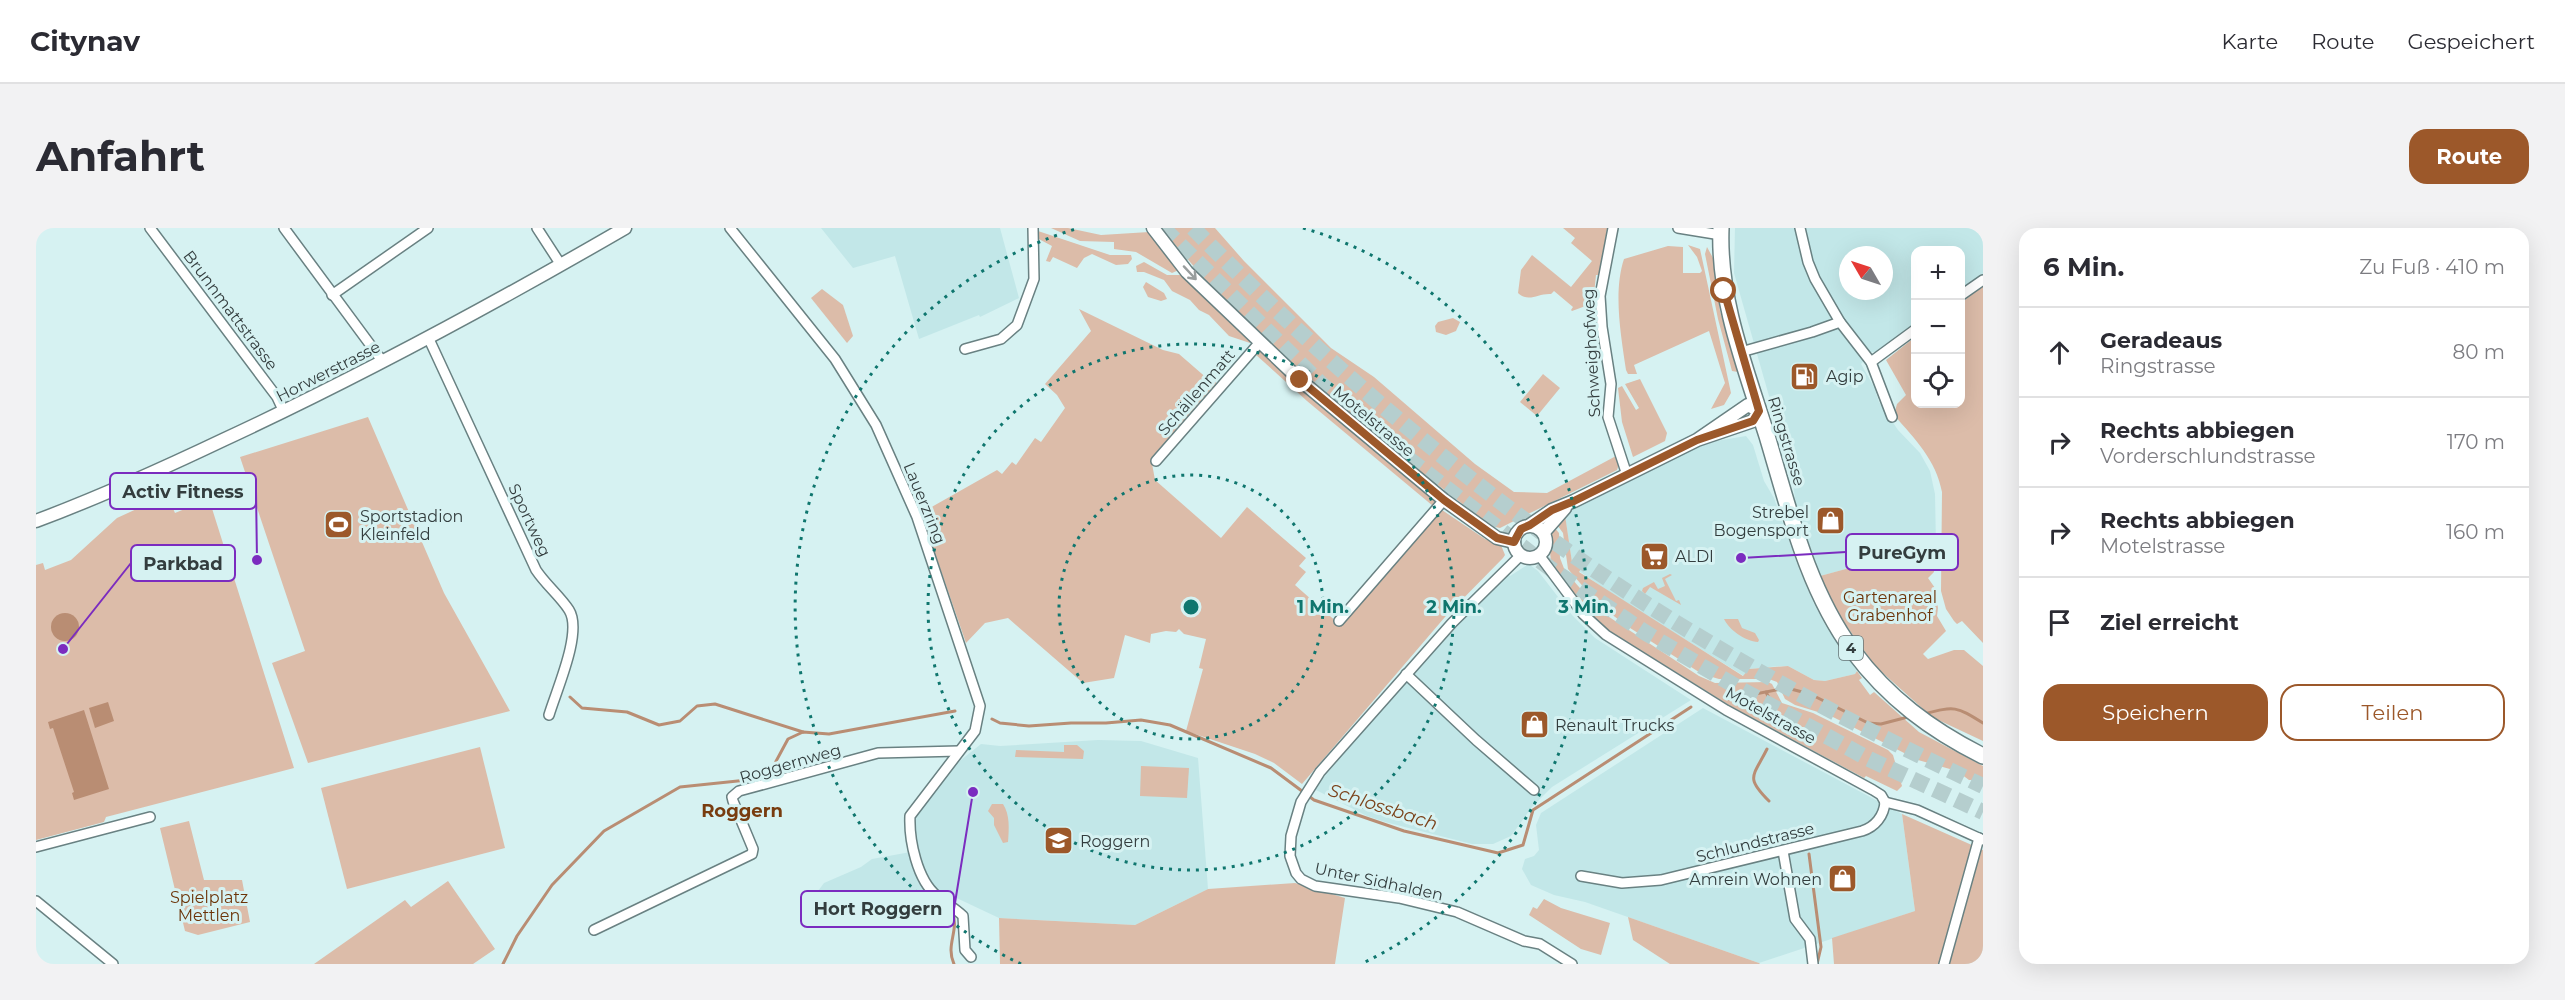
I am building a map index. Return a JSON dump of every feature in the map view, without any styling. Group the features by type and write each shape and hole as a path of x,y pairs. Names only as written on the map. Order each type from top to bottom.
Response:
{"main road":[{"name":"Ringstrasse","path":"1721,231 1723,284 1741,352 1800,542 1827,608 1860,661 1904,706 1926,724 1983,756"}],"street":[{"name":"Brunnmattstrasse","path":"150,228 277,397 284,412"},
{"path":"284,228 332,296 383,362"},
{"path":"332,296 429,228"},
{"path":"537,228 561,265"},
{"name":"Horwerstrasse","path":"36,521 75,507 284,412 383,362 625,228"},
{"name":"Lauerzring","path":"730,228 795,306 846,374 873,419 917,517 980,706 975,731 959,751"},
{"path":"965,349 1001,339 1017,325 1034,279 1033,228"},
{"name":"Motelstrasse","path":"1153,228 1187,272 1300,380 1444,500 1497,538 1514,542"},
{"name":"Schweighofweg","path":"1612,228 1600,296 1602,327 1611,384 1608,417 1627,475"},
{"path":"1678,228 1721,231"},
{"path":"1800,228 1811,271 1840,322 1871,362 1892,417"},
{"path":"1965,293 1983,280"},
{"path":"1741,352 1840,322"},
{"path":"1871,362 1911,333"},
{"name":"Sportweg","path":"428,337 537,570 547,586 572,615 573,629 569,651 549,715"},
{"name":"Schällenmatt","path":"1156,461 1260,342"},
{"path":"1544,532 1546,545 1539,555 1527,558 1521,555 1514,542 1521,529 1539,517 1568,505 1697,440 1748,405 1759,411"},
{"path":"1339,621 1444,500"},
{"path":"1544,532 1568,505"},
{"path":"1530,525 1544,532"},
{"name":"Unter Sidhalden","path":"1521,555 1452,623 1335,753 1303,798 1292,831 1290,856 1296,873 1307,882 1331,889 1399,898 1457,912 1524,941 1540,944 1572,964"},
{"name":"Motelstrasse","path":"1539,555 1583,614 1605,635 1726,710 1874,790 1885,802"},
{"path":"1406,674 1476,740 1534,790"},
{"path":"959,751 910,816 910,828 920,868 928,885 935,895 963,916 965,950 972,957"},
{"name":"Roggernweg","path":"594,930 752,854 753,849 732,797 740,791 879,753 959,751"},
{"path":"1885,802 1917,810 1981,839 1944,964"},
{"name":"Schlundstrasse","path":"1581,876 1622,883 1661,880 1783,851 1868,829 1880,817 1885,802"},
{"path":"36,848 150,817"},
{"path":"1783,851 1795,919 1810,939 1813,962"},
{"path":"36,902 100,960 113,964"}],"shaded area":[{"path":"821,228 1000,228 1019,298 980,317 979,315 919,339 895,256 853,268"},
{"path":"1735,228 1983,228 1983,274 1965,288 1965,246 1911,246 1911,327 1877,352 1871,352 1861,364 1874,387 1879,402 1898,430 1920,453 1930,471 1935,494 1936,545 1820,576 1796,505 1792,477 1734,273"},
{"path":"1746,436 1753,445 1764,481 1774,498 1814,604 1827,628 1857,671 1855,674 1825,681 1814,680 1788,666 1781,666 1749,669 1744,676 1615,596 1579,571 1572,562 1565,516 1562,515 1689,450 1716,441"},
{"path":"1527,565 1538,571 1572,615 1595,638 1691,700 1552,787 1532,807 1511,836 1493,844 1472,844 1385,822 1367,816 1314,789 1383,707 1475,606 1508,573 1510,576"},
{"path":"65,613 75,617 79,627 75,637 65,641 55,637 51,627 55,617"},
{"path":"108,702 114,721 95,728 89,708"},
{"path":"1703,708 1902,814 1915,911 1759,963 1585,902 1554,895 1531,885 1522,869 1525,859 1534,856 1539,850 1536,825 1541,813"},
{"path":"84,710 109,789 74,800 72,793 74,792 53,728 50,729 48,722"},
{"name":"Roggern","path":"1098,740 1141,741 1198,758 1208,889 1135,925 999,918 929,885 926,900 916,902 911,894 866,901 823,904 818,891 824,883 861,867 872,859 916,851 914,816 951,768 981,744 1000,746"}],"green space":[{"path":"1051,228 1068,228 1101,235 1149,232 1181,269 1172,273 1136,252 1114,249 1114,242 1080,241"},
{"path":"1167,228 1215,228 1244,261 1331,348 1374,377 1475,464 1514,492 1547,493 1616,456 1619,464 1617,470 1500,528 1491,526 1381,441 1285,356 1202,276 1173,242"},
{"path":"1563,228 1607,228 1600,275 1596,275 1594,294 1598,297 1591,304 1572,311 1573,307 1554,291 1551,294 1530,297 1518,293 1521,270 1532,255 1571,287 1592,261 1571,243 1575,238"},
{"path":"1038,231 1110,255 1131,255 1132,259 1128,264 1116,265 1092,254 1084,258 1077,268 1053,257 1050,262 1046,261 1052,246 1035,237"},
{"path":"1688,245 1700,249 1731,393 1724,405 1711,409 1725,383 1709,331 1634,365 1637,374 1628,374 1626,370 1622,343 1618,300 1624,259 1668,246 1683,247 1683,273 1700,273 1702,271 1697,257"},
{"path":"1707,247 1713,258 1720,311 1738,372 1732,371 1718,319 1705,254"},
{"path":"1144,262 1167,275 1183,275 1251,340 1250,343 1229,336 1209,315 1199,310 1190,300 1172,291 1164,280 1144,272 1137,272 1136,266"},
{"path":"1146,282 1164,293 1167,299 1161,301 1148,297 1143,287"},
{"name":"Gartenareal Grabenhof","path":"1983,286 1983,643 1962,621 1957,624 1946,609 1941,591 1942,492 1930,460 1894,415 1897,404 1906,395 1886,360 1911,340 1911,408 1965,408 1965,300"},
{"path":"822,289 843,305 853,336 847,343 811,298"},
{"path":"1079,309 1163,350 1179,354 1209,380 1215,375 1216,385 1151,458 1155,480 1221,538 1247,507 1306,558 1299,566 1306,572 1295,585 1339,624 1442,510 1485,539 1501,545 1505,555 1503,558 1445,617 1302,784 1274,763 1255,754 1186,731 1203,669 1199,668 1206,639 1184,634 1179,629 1176,632 1151,634 1150,643 1125,635 1114,678 1083,683 1008,618 985,623 966,643 921,513 997,470 1002,474 1012,462 1016,465 1035,438 1041,442 1065,408 1057,395 1045,384 1091,331"},
{"path":"1453,318 1460,322 1456,331 1446,335 1436,332 1435,326 1438,322"},
{"path":"1263,351 1435,500 1433,506 1307,401 1255,354"},
{"path":"1543,374 1560,388 1537,416 1520,402"},
{"path":"1640,379 1667,433 1665,441 1633,457 1622,422 1618,388 1622,386 1636,410 1639,408 1625,384"},
{"name":"Sportstadion Kleinfeld","path":"368,417 444,593 510,711 308,763 272,663 305,651 240,457"},
{"path":"167,495 175,513 209,499 294,768 106,817 104,822 36,840 36,565 43,563 45,570 71,560 117,518"},
{"path":"1565,515 1572,562 1580,561 1584,564 1579,572 1743,676 1749,669 1788,666 1814,680 1825,681 1855,674 1857,671 1862,678 1859,680 1870,695 1874,692 1919,732 1983,766 1983,780 1969,780 1957,771 1918,760 1831,716 1795,705 1785,699 1777,682 1769,679 1719,679 1702,674 1627,626 1598,604 1568,569 1563,533 1555,522"},
{"path":"1553,526 1559,533 1560,558 1565,571 1600,611 1699,676 1715,683 1768,682 1772,684 1782,703 1813,713 1888,750 1893,755 1902,786 1897,791 1866,776 1864,778 1732,707 1600,625 1582,606 1551,562"},
{"name":"Gartenareal Grabenhof","path":"1934,545 1934,572 1928,578 1935,588 1937,616 1946,631 1923,654 1928,659 1954,650 1964,650 1983,666 1983,741 1932,717 1875,666 1838,614 1820,576"},
{"path":"1672,575 1665,579 1676,601 1679,600 1681,605 1650,587 1645,594 1642,591 1654,582 1658,589 1665,586 1662,578"},
{"path":"1724,619 1738,619 1742,628 1755,633 1758,642 1748,640 1738,634"},
{"path":"1064,745 1077,745 1084,751 1083,759 1015,757 1016,750 1064,752"},
{"path":"480,747 505,848 347,889 321,788"},
{"path":"1141,766 1189,768 1187,798 1140,796"},
{"path":"992,804 1003,804 1005,808 1008,842 1003,843 994,825 994,818 988,811"},
{"path":"1902,814 1983,850 1983,964 1834,964 1832,938 1915,911"},
{"name":"Spielplatz Mettlen","path":"189,821 204,880 242,880 250,922 198,935 185,931 160,828"},
{"path":"448,881 495,949 473,964 314,964 405,900 411,907"},
{"path":"1295,883 1345,898 1335,964 1000,964 999,918 1135,925 1208,889"},
{"path":"1544,899 1561,908 1610,923 1601,955 1581,949 1529,915 1533,907 1537,909"},
{"path":"1628,917 1760,964 1670,964 1633,940"}],"waterway":[{"path":"1729,699 1787,688 1810,694 1868,723 1881,724 1908,717"},
{"path":"1766,692 1775,710 1775,726"},
{"path":"570,697 582,708 627,712 659,725 680,721 697,706 715,704 803,732"},
{"name":"Schlossbach","path":"992,719 1000,723 1029,726 1141,720 1170,725 1271,768 1314,800 1404,831 1498,853 1523,845 1533,810 1691,707"},
{"path":"1924,714 1955,709 1983,723"},
{"path":"503,964 517,936 552,885 604,831 680,787 767,778 788,739 803,732 829,734 955,711"},
{"path":"1767,749 1755,771 1754,781 1769,801"},
{"path":"1809,854 1821,947 1817,964"},
{"path":"952,911 954,925 951,950 954,964"}],"tunnel":[{"path":"1163,228 1320,383 1410,460 1551,569 1646,633 1742,690 1867,758 1983,812"},
{"path":"1193,228 1281,314 1372,397 1467,476 1566,550 1666,617 1718,648 1822,706 1983,786"}],"place":[{"name":"Agip","path":"1805,376"},
{"name":"Strebel Bogensport","path":"1830,521"},
{"name":"Sportstadion Kleinfeld","path":"339,525"},
{"name":"ALDI","path":"1654,556"},
{"name":"PureGym","path":"1741,558"},
{"name":"Activ Fitness","path":"257,560"},
{"name":"Parkbad","path":"63,649"},
{"name":"Renault Trucks","path":"1534,725"},
{"name":"Hort Roggern","path":"973,792"},
{"name":"Roggern","path":"1059,841"},
{"name":"Amrein Wohnen","path":"1843,879"}],"district":[{"name":"Roggern","path":"742,811"}],"route":[{"path":"1300,380 1422,484 1497,538 1514,542 1517,532 1552,510 1568,505 1697,440 1753,421 1759,411 1724,291"}]}
